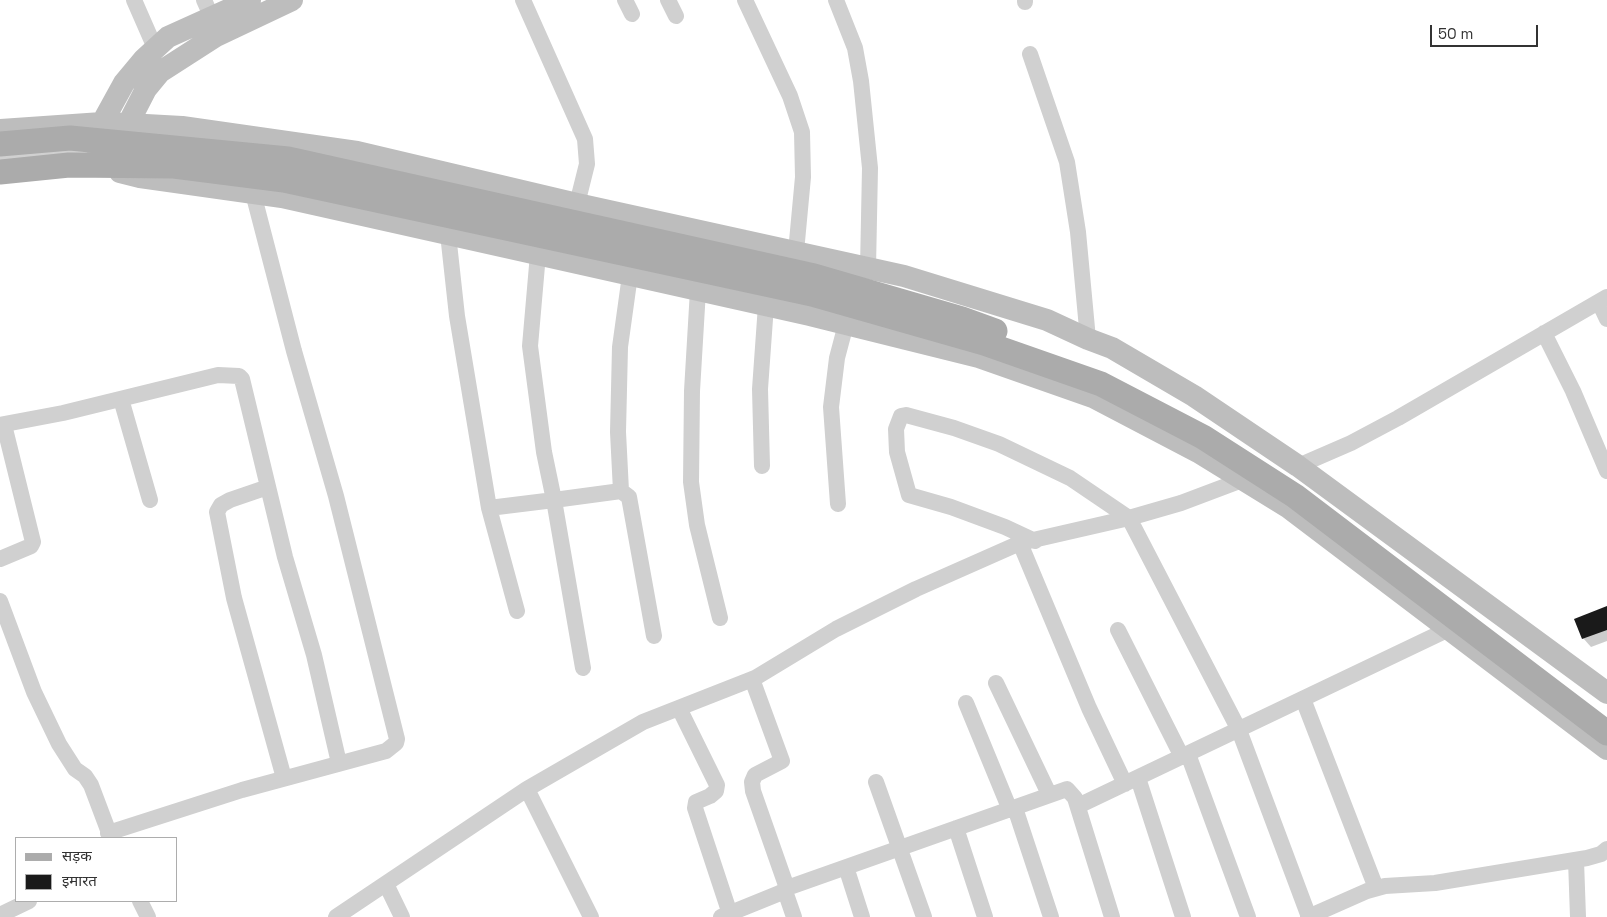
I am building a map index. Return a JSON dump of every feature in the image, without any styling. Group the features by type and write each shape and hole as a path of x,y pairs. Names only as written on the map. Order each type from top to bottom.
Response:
{"main road":[{"path":"125,144 146,89 195,37 208,9 250,0"},
{"path":"99,146 124,83 155,48 168,38 195,37 292,0"},
{"path":"0,172 39,166 99,146 125,144 182,128 357,152 577,204 904,276 1047,320 1112,348 1194,396 1298,466 1607,693"},
{"path":"0,130 99,146 125,144 288,160 814,276 962,319 1101,369 1190,418 1304,487 1550,676 1607,713"},
{"path":"0,144 70,138 99,146 140,177 253,193 448,234 766,305 979,357 1093,397 1198,452 1288,508 1607,749"},
{"path":"125,144 174,166 284,180 812,294 984,344 1101,384 1203,437 1295,496 1607,733"}],"street":[{"path":"134,0 155,48"},
{"path":"522,0 585,139 587,164 577,204"},
{"path":"668,0 676,16"},
{"path":"745,0 790,96 802,132 803,177 796,252"},
{"path":"836,0 855,48 861,81 870,168 868,268"},
{"path":"1030,54 1067,162 1078,232 1088,339"},
{"path":"0,157 70,152 99,146"},
{"path":"0,601 34,692 59,744 75,769 85,776 91,785 110,836 284,778 386,751 396,743 397,736 336,496 294,352 253,193"},
{"path":"448,234 457,316 489,508 517,611"},
{"path":"538,254 530,346 544,452 583,668"},
{"path":"621,491 618,432 620,347 630,275"},
{"path":"698,290 692,391 691,482 697,525 720,618"},
{"path":"1298,466 1359,439 1603,299 1607,320"},
{"path":"762,466 760,389 766,305"},
{"path":"838,504 831,407 837,358 846,324"},
{"path":"1544,333 1573,391 1607,471"},
{"path":"0,559 31,546 33,542 2,425 63,413 218,375 239,376 242,379 268,487 314,655 339,763"},
{"path":"121,399 150,500"},
{"path":"1183,917 1131,781 1089,708 1028,542 960,510 909,495 897,452 896,429 901,416 906,415 954,428 999,444 1070,478 1129,518 1239,730 1309,917 1376,888 1406,883 1435,883 1594,857 1607,848"},
{"path":"336,917 527,789 643,722 752,680 836,629 916,590 1028,542 1129,518 1242,480"},
{"path":"268,487 230,500 217,512 234,598 284,778"},
{"path":"489,508 621,491 629,497 654,636"},
{"path":"1078,806 1448,629"},
{"path":"1118,630 1185,756 1248,917"},
{"path":"752,680 782,761 755,776 752,782 753,791 794,917"},
{"path":"996,683 1049,794"},
{"path":"1303,699 1376,888"},
{"path":"966,703 1012,809 1051,917"},
{"path":"679,708 717,785 716,791 696,802 695,808 728,916 786,890 846,867 1066,789 1071,792 1078,806 1112,917"},
{"path":"876,782 924,917"},
{"path":"527,789 591,917"},
{"path":"956,828 985,917"},
{"path":"1576,860 1578,917"},
{"path":"846,867 862,917"},
{"path":"386,884 402,917"},
{"path":"0,915 27,902"},
{"path":"140,902 148,917"}],"building":[{"path":"1607,606 1607,630 1582,639 1574,619"}]}
